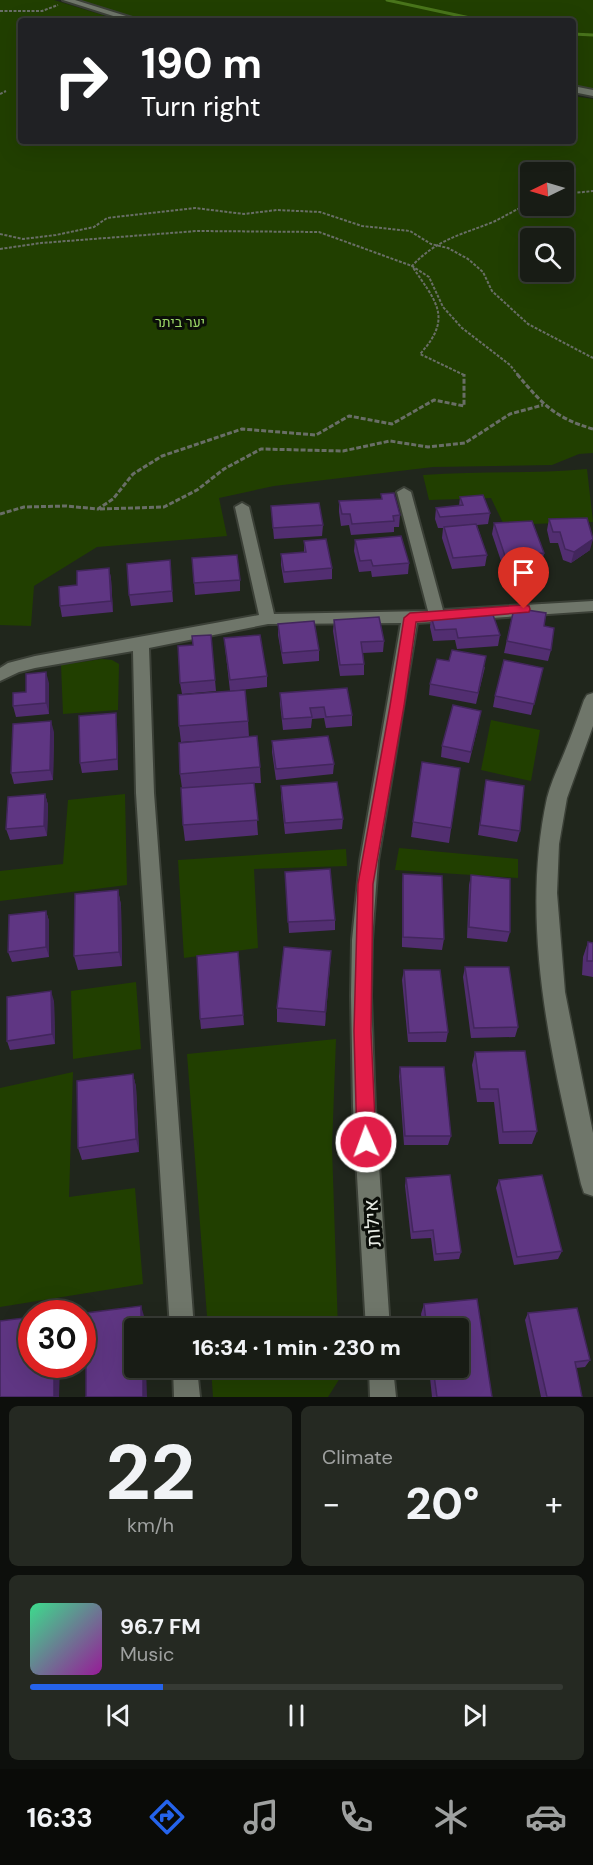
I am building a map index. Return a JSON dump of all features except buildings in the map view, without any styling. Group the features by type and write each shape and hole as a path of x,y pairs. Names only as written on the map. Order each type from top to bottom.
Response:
{"street":[{"path":"67,0 128,18"},
{"path":"576,90 593,93"},
{"path":"404,492 436,615"},
{"path":"242,507 268,619"},
{"path":"0,675 25,664 268,619 410,618 593,606"},
{"name":"אילות","path":"377,1318 363,1053 363,938 366,884 410,618"},
{"path":"141,644 145,794 181,1318"},
{"path":"593,700 557,796 549,841 547,911 565,1059 593,1184"},
{"path":"186,1378 187,1397"},
{"path":"381,1378 382,1397"}],"path":[{"path":"0,11 42,11"},
{"path":"0,93 6,91"},
{"path":"574,193 593,191"},
{"path":"412,266 423,253 451,235 506,216 520,207"},
{"path":"0,234 23,239 56,235 94,227 107,218 195,208 244,214 277,210 320,212 362,226 410,231 435,245 448,248 476,265 483,272 492,291 501,302 528,324 593,358"},
{"path":"0,249 41,243 197,231 319,232 412,266 429,277 443,307 462,328 510,365 543,405 573,423 593,429"},
{"path":"98,509 113,499 133,474 162,456 242,429 316,435 350,416 392,424 434,400 464,406 464,374 420,354 432,344 438,330 440,312 412,266"},
{"path":"0,514 24,507 66,506 98,509 164,507 197,490 224,469 261,449 343,451 390,441 429,447 465,443 510,414 543,405"}],"green space":[{"name":"יער ביתר","path":"0,0 54,0 112,18 18,18 18,144 576,144 576,96 593,99 593,453 579,454 552,465 433,467 274,486 219,498 227,536 97,547 34,586 31,626 0,625"},
{"path":"76,0 593,0 593,92 576,89 576,18 132,18"},
{"path":"587,469 593,522 504,525 491,498 429,500 423,475 546,471"},
{"path":"102,659 112,660 119,664 118,710 63,714 61,665"},
{"path":"491,720 540,730 531,781 481,770"},
{"path":"125,794 127,885 0,901 0,871 63,864 68,800"},
{"path":"399,848 518,859 518,878 395,870"},
{"path":"346,849 347,866 254,869 258,948 184,958 178,860"},
{"path":"136,982 141,1049 73,1059 71,991"},
{"path":"336,1039 332,1147 338,1318 207,1318 187,1054"},
{"path":"73,1072 69,1197 135,1188 143,1284 44,1300 18,1300 18,1304 0,1307 0,1088"},
{"path":"212,1378 340,1378 328,1397 213,1397"}],"waterway":[{"path":"387,0 470,18"},
{"path":"576,34 593,35"}],"route":[{"path":"366,1142 362,1031 362,949 366,884 410,618 524,609"}]}
